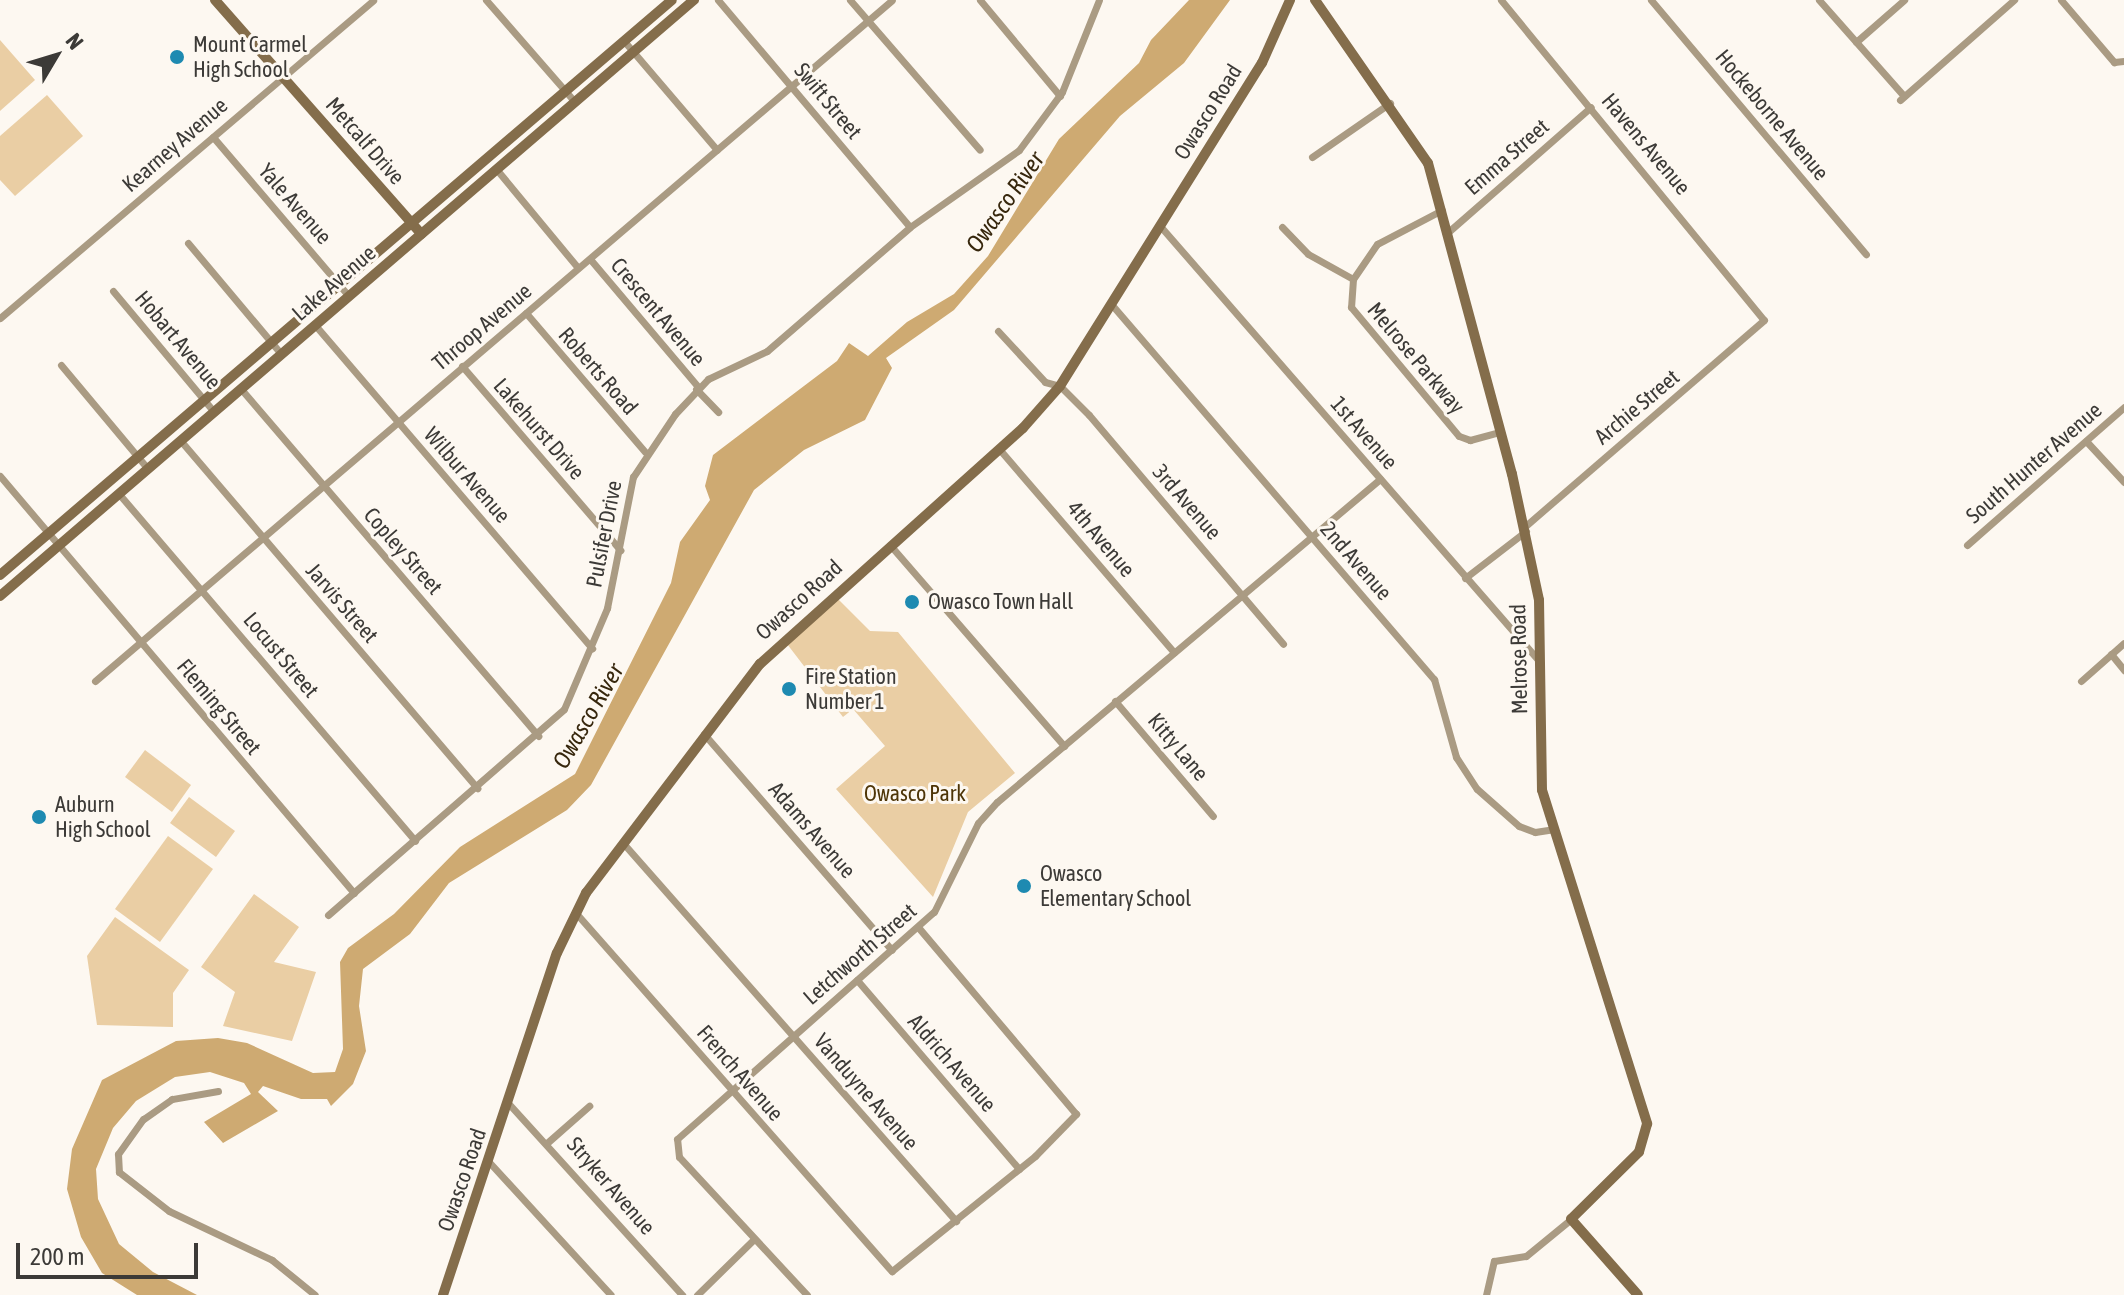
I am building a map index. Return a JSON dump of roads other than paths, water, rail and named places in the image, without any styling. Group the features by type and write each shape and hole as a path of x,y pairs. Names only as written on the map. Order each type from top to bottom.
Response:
{"main road":[{"name":"Metcalf Drive","path":"215,0 421,234"},
{"name":"Lake Avenue","path":"0,575 672,0"},
{"name":"Lake Avenue","path":"0,596 694,0"},
{"name":"Owasco Road","path":"443,1295 575,912 704,734 767,656 1000,450 1060,386 1262,63 1290,0"},
{"name":"Melrose Road","path":"1315,0 1390,103 1428,163 1525,528 1539,600 1540,770 1553,829 1647,1124 1639,1152 1571,1219"},
{"path":"1571,1219 1638,1295"}],"street":[{"name":"Kearney Avenue","path":"0,318 373,0"},
{"path":"486,0 575,102"},
{"name":"Swift Street","path":"718,0 910,227"},
{"path":"850,0 980,150"},
{"name":"Throop Avenue","path":"95,681 892,0"},
{"path":"980,0 1060,96"},
{"name":"Pulsifer Drive","path":"328,915 538,736 564,709 592,648 620,550 629,491 645,452 697,388 767,351 910,227 1030,139 1060,96 1099,0"},
{"name":"Havens Avenue","path":"1501,0 1762,311"},
{"path":"1508,8 1517,0"},
{"name":"Hockeborne Avenue","path":"1651,0 1866,254"},
{"path":"1819,0 1902,98 2014,0"},
{"path":"1856,42 1904,0"},
{"path":"2061,0 2114,62 2124,61"},
{"path":"624,41 717,150"},
{"path":"1312,157 1390,103"},
{"name":"Emma Street","path":"1447,233 1591,107"},
{"name":"Yale Avenue","path":"213,137 349,296"},
{"name":"Crescent Avenue","path":"497,170 578,268"},
{"name":"Melrose Parkway","path":"1442,210 1383,239 1353,279 1350,296 1357,319 1445,422 1468,440 1499,432"},
{"name":"1st Avenue","path":"1161,227 1541,663"},
{"path":"1282,227 1308,254 1353,279"},
{"path":"188,243 281,354"},
{"name":"Crescent Avenue","path":"590,259 718,412"},
{"name":"Hobart Avenue","path":"113,291 214,412"},
{"name":"2nd Avenue","path":"1112,305 1438,684 1452,745 1469,780 1519,826 1535,832 1553,829"},
{"name":"Archie Street","path":"1465,578 1761,327 1762,311"},
{"name":"Roberts Road","path":"526,313 645,452"},
{"name":"Wilbur Avenue","path":"315,325 592,648"},
{"path":"998,331 1050,386 1060,386"},
{"path":"61,365 147,468"},
{"name":"Lakehurst Drive","path":"462,366 620,550"},
{"name":"3rd Avenue","path":"1060,386 1283,644"},
{"name":"Copley Street","path":"241,389 538,736"},
{"name":"South Hunter Avenue","path":"1967,545 2124,407"},
{"name":"Jarvis Street","path":"180,440 477,788"},
{"path":"2086,441 2124,482"},
{"name":"4th Avenue","path":"1000,450 1174,652"},
{"name":"Fleming Street","path":"0,476 354,893"},
{"name":"Letchworth Street","path":"754,1239 674,1148 730,1090 918,927 946,895 978,823 1115,701 1380,479"},
{"name":"Locust Street","path":"119,494 415,841"},
{"path":"890,545 1064,746"},
{"path":"2081,681 2124,643"},
{"path":"2111,654 2124,670"},
{"name":"Kitty Lane","path":"1115,701 1213,816"},
{"name":"Adams Avenue","path":"704,734 892,950"},
{"name":"Vanduyne Avenue","path":"623,843 956,1221"},
{"name":"French Avenue","path":"575,912 887,1270 900,1270 956,1221"},
{"path":"918,927 1074,1107 1071,1123 956,1221"},
{"name":"Aldrich Avenue","path":"857,980 1019,1169"},
{"path":"218,1091 172,1099 143,1119 118,1154 119,1172 169,1211 272,1260 315,1295"},
{"name":"Stryker Avenue","path":"509,1104 548,1142 682,1295"},
{"path":"548,1142 589,1106"},
{"path":"489,1162 611,1295"},
{"path":"1486,1295 1494,1261 1526,1256 1571,1219"},
{"path":"697,1295 754,1239 807,1295"}],"place":[{"name":"Mount Carmel High School","path":"177,57"},
{"name":"Owasco Town Hall","path":"912,602"},
{"name":"Fire Station Number 1","path":"789,689"},
{"name":"Auburn High School","path":"39,817"},
{"name":"Owasco Elementary School","path":"1024,886"}],"water label":[{"name":"Owasco River","path":"1005,202"},
{"name":"Owasco River","path":"588,716"}],"park label":[{"name":"Owasco Park","path":"915,794"}]}
